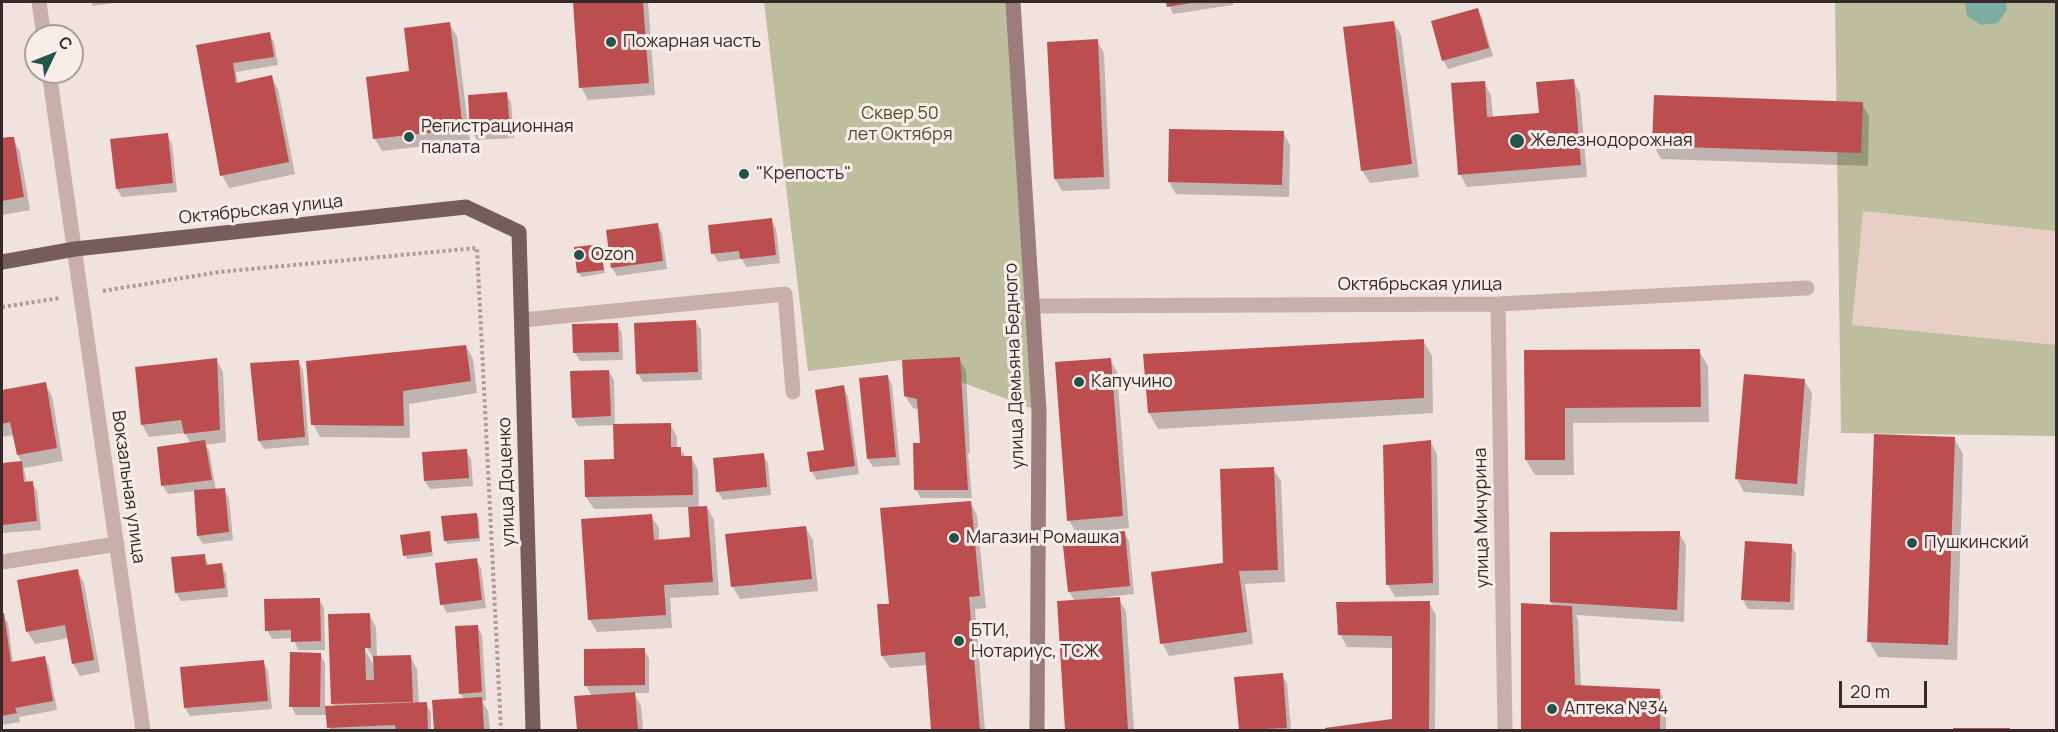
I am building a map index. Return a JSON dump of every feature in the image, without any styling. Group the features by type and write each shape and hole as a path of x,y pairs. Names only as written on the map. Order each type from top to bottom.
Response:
{"main road":[{"name":"Октябрьская улица","path":"2,262 75,249 466,207 519,232"},
{"name":"улица Доценко","path":"519,232 533,730"}],"street":[{"path":"39,2 42,24"},
{"name":"улица Демьяна Бедного","path":"1013,2 1040,411 1037,730"},
{"name":"Вокзальная улица","path":"51,84 143,730"},
{"name":"Октябрьская улица","path":"1034,306 1498,304 1807,288"},
{"path":"522,320 785,294 793,392"},
{"name":"улица Мичурина","path":"1498,304 1505,730"},
{"path":"2,562 117,544"}],"path":[{"path":"2,307 219,272 477,248 501,730"}],"green space":[{"name":"Сквер 50 лет Октября","path":"764,2 1013,2 1039,411 902,360 808,371"},
{"path":"1835,2 2056,2 2056,436 1841,433"}],"shaded area":[{"path":"1863,211 2056,231 2056,345 1852,325"}],"water":[{"path":"1965,2 2006,2 2007,10 1997,23 1981,25 1967,16"}],"building":[{"name":"Пожарная часть","path":"573,2 643,2 649,83 579,88"},
{"path":"1166,2 1191,2 1191,3 1167,7"},
{"path":"1478,8 1489,48 1442,61 1431,21"},
{"path":"1394,21 1412,164 1361,171 1343,27"},
{"name":"Регистрационная палата","path":"450,22 463,129 373,139 366,77 409,71 404,28"},
{"path":"270,32 274,57 233,63 236,83 272,75 289,162 220,176 196,45"},
{"path":"1098,39 1104,177 1054,179 1047,42"},
{"name":"Железнодорожная","path":"1574,79 1581,165 1458,175 1451,83 1485,81 1487,117 1539,113 1536,82"},
{"path":"507,92 510,129 470,132 468,95"},
{"path":"1654,95 1863,102 1861,153 1652,146"},
{"path":"1169,129 1284,131 1282,185 1168,182"},
{"path":"168,133 173,183 116,189 110,139"},
{"path":"14,137 24,197 2,201 2,138"},
{"path":"772,218 776,255 740,259 739,251 711,254 708,225"},
{"path":"658,223 663,261 611,268 606,230"},
{"path":"600,244 604,270 577,273 574,247"},
{"path":"696,320 698,372 636,374 634,323"},
{"path":"618,323 619,352 573,353 572,324"},
{"path":"1424,339 1424,398 1148,413 1143,354"},
{"path":"466,345 471,381 403,391 404,426 311,425 306,361"},
{"path":"1700,349 1701,407 1565,408 1565,460 1525,460 1524,350"},
{"path":"960,357 968,490 914,490 913,443 920,443 917,399 904,396 902,360"},
{"path":"217,358 220,430 184,434 181,420 141,425 135,367"},
{"path":"1111,358 1123,516 1067,521 1055,362"},
{"path":"299,360 305,437 258,441 250,363"},
{"path":"609,370 611,416 572,418 570,371"},
{"path":"1744,374 1805,379 1797,484 1735,479"},
{"path":"888,375 896,457 867,459 859,378"},
{"path":"46,382 57,448 17,455 10,422 2,424 2,390"},
{"path":"844,385 855,466 810,472 807,452 824,450 815,390"},
{"path":"671,423 671,447 681,447 681,456 692,456 693,495 585,497 584,460 614,459 613,424"},
{"path":"1874,434 1955,437 1948,645 1867,642"},
{"path":"205,440 212,480 161,486 157,447"},
{"path":"1431,440 1433,583 1386,585 1383,445"},
{"path":"467,449 469,478 424,481 422,452"},
{"path":"764,453 767,487 716,492 713,458"},
{"path":"22,461 24,482 33,481 37,521 2,525 2,463"},
{"path":"1274,467 1278,570 1239,571 1247,632 1160,644 1151,572 1223,563 1220,469"},
{"path":"225,488 229,532 197,536 194,490"},
{"path":"971,501 980,596 969,597 980,730 931,730 925,652 881,656 877,604 889,604 880,508"},
{"path":"707,506 713,582 664,585 666,615 588,620 581,519 652,514 654,540 690,537 688,507"},
{"path":"477,513 479,538 444,541 441,516"},
{"path":"806,526 812,579 731,587 725,534"},
{"path":"430,531 432,552 403,556 400,535"},
{"path":"1125,531 1130,586 1068,592 1062,537"},
{"path":"1680,531 1677,610 1550,602 1550,532"},
{"path":"1745,541 1792,544 1790,602 1741,600"},
{"path":"205,554 206,565 222,563 225,588 175,593 171,557"},
{"path":"477,558 482,600 440,605 435,563"},
{"path":"78,569 94,660 72,664 65,625 26,632 17,580"},
{"path":"1120,597 1128,730 1065,730 1057,601"},
{"path":"320,598 321,641 291,642 291,630 265,631 264,599"},
{"path":"1430,601 1429,730 1325,730 1325,728 1392,719 1392,636 1338,635 1336,602"},
{"path":"1521,603 1572,606 1575,685 1660,689 1660,730 1521,729"},
{"path":"2,613 4,613 11,662 45,656 53,701 15,708 17,713 2,716"},
{"path":"370,613 371,648 365,648 366,680 374,680 373,656 411,655 413,702 331,704 328,614"},
{"path":"478,625 482,692 459,694 455,626"},
{"path":"645,648 645,685 584,686 584,649"},
{"path":"290,652 321,653 320,707 289,707"},
{"path":"264,660 268,701 184,708 180,667"},
{"path":"1283,673 1287,728 1239,730 1234,677"},
{"path":"635,692 638,730 577,730 574,696"},
{"path":"482,697 484,730 434,730 432,700"},
{"path":"427,702 428,730 396,730 395,725 327,728 325,706"},
{"path":"1953,728 2010,728 2010,730 1953,730"}],"place":[{"name":"Пожарная часть","path":"611,42"},
{"name":"Регистрационная палата","path":"409,137"},
{"name":"Железнодорожная","path":"1517,141"},
{"name":"\"Крепость\"","path":"744,174"},
{"name":"Ozon","path":"579,255"},
{"name":"Капучино","path":"1079,382"},
{"name":"Магазин Ромашка","path":"954,538"},
{"name":"Пушкинский","path":"1912,543"},
{"name":"БТИ, Нотариус, ТСЖ","path":"959,641"},
{"name":"Аптека №34","path":"1552,709"}]}
